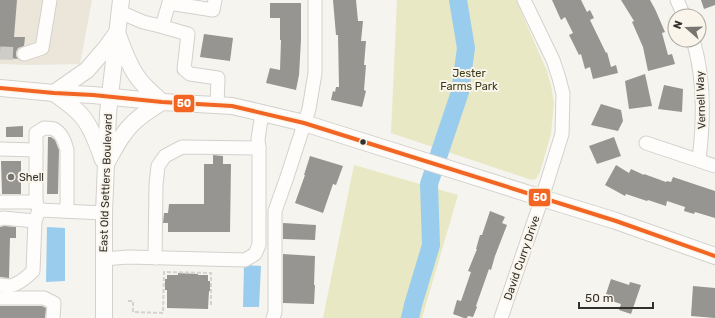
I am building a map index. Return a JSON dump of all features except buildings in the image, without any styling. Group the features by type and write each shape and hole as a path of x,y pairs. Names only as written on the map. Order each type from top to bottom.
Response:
{"main road":[{"name":"East Old Settlers Boulevard","path":"104,318 105,165 108,113 121,6"},
{"path":"54,93 87,70 106,48 117,32"},
{"path":"117,32 135,75 162,102"},
{"path":"0,88 162,102 232,106 262,113 304,123 616,221 715,256"},
{"path":"54,93 80,114 93,135 105,165"},
{"path":"105,165 123,134 132,124 162,102"}],"street":[{"path":"24,54 42,48 50,0"},
{"path":"162,26 170,2 213,10 215,0"},
{"path":"273,318 275,312 275,211 309,109 315,73 315,0"},
{"name":"David Curry Drive","path":"500,318 542,198 562,134 563,94 560,78 554,60 524,0"},
{"path":"121,6 143,22 188,34 184,69 190,74 218,78 217,105"},
{"name":"Vernell Way","path":"695,48 701,74 702,90 702,126 699,160"},
{"path":"104,259 128,257 245,260 255,254 259,244 258,139 262,113"},
{"path":"0,285 11,286 28,276 32,271 37,211 36,133 44,128 54,130 60,134 68,150 67,211"},
{"path":"646,143 715,166"},
{"path":"155,258 156,185 158,166 166,156 182,147 259,148"},
{"path":"0,149 36,150"},
{"path":"0,202 37,211"},
{"path":"0,219 37,211 104,213"},
{"path":"0,298 44,298 54,303 53,318"}],"path":[{"path":"128,300 133,301 133,312 163,313 164,272 211,273 211,307"}],"shaded area":[{"path":"0,0 92,0 80,64 0,64"}],"green space":[{"name":"Jester Farms Park","path":"397,0 516,0 547,71 554,103 551,134 540,172 536,179 532,180 391,133"},
{"path":"354,165 458,195 422,318 323,318"}],"water":[{"path":"47,227 65,228 65,281 46,282"},
{"path":"244,265 261,266 259,307 243,307"}],"waterway":[{"path":"410,318 431,245 429,184 460,92 466,48 458,0"}],"tunnel":[{"path":"0,53 24,54"}],"transit line":[{"name":"50","path":"0,88 162,102 232,106 304,123 616,221 715,256"}],"place":[{"name":"Shell","path":"11,177"}]}
